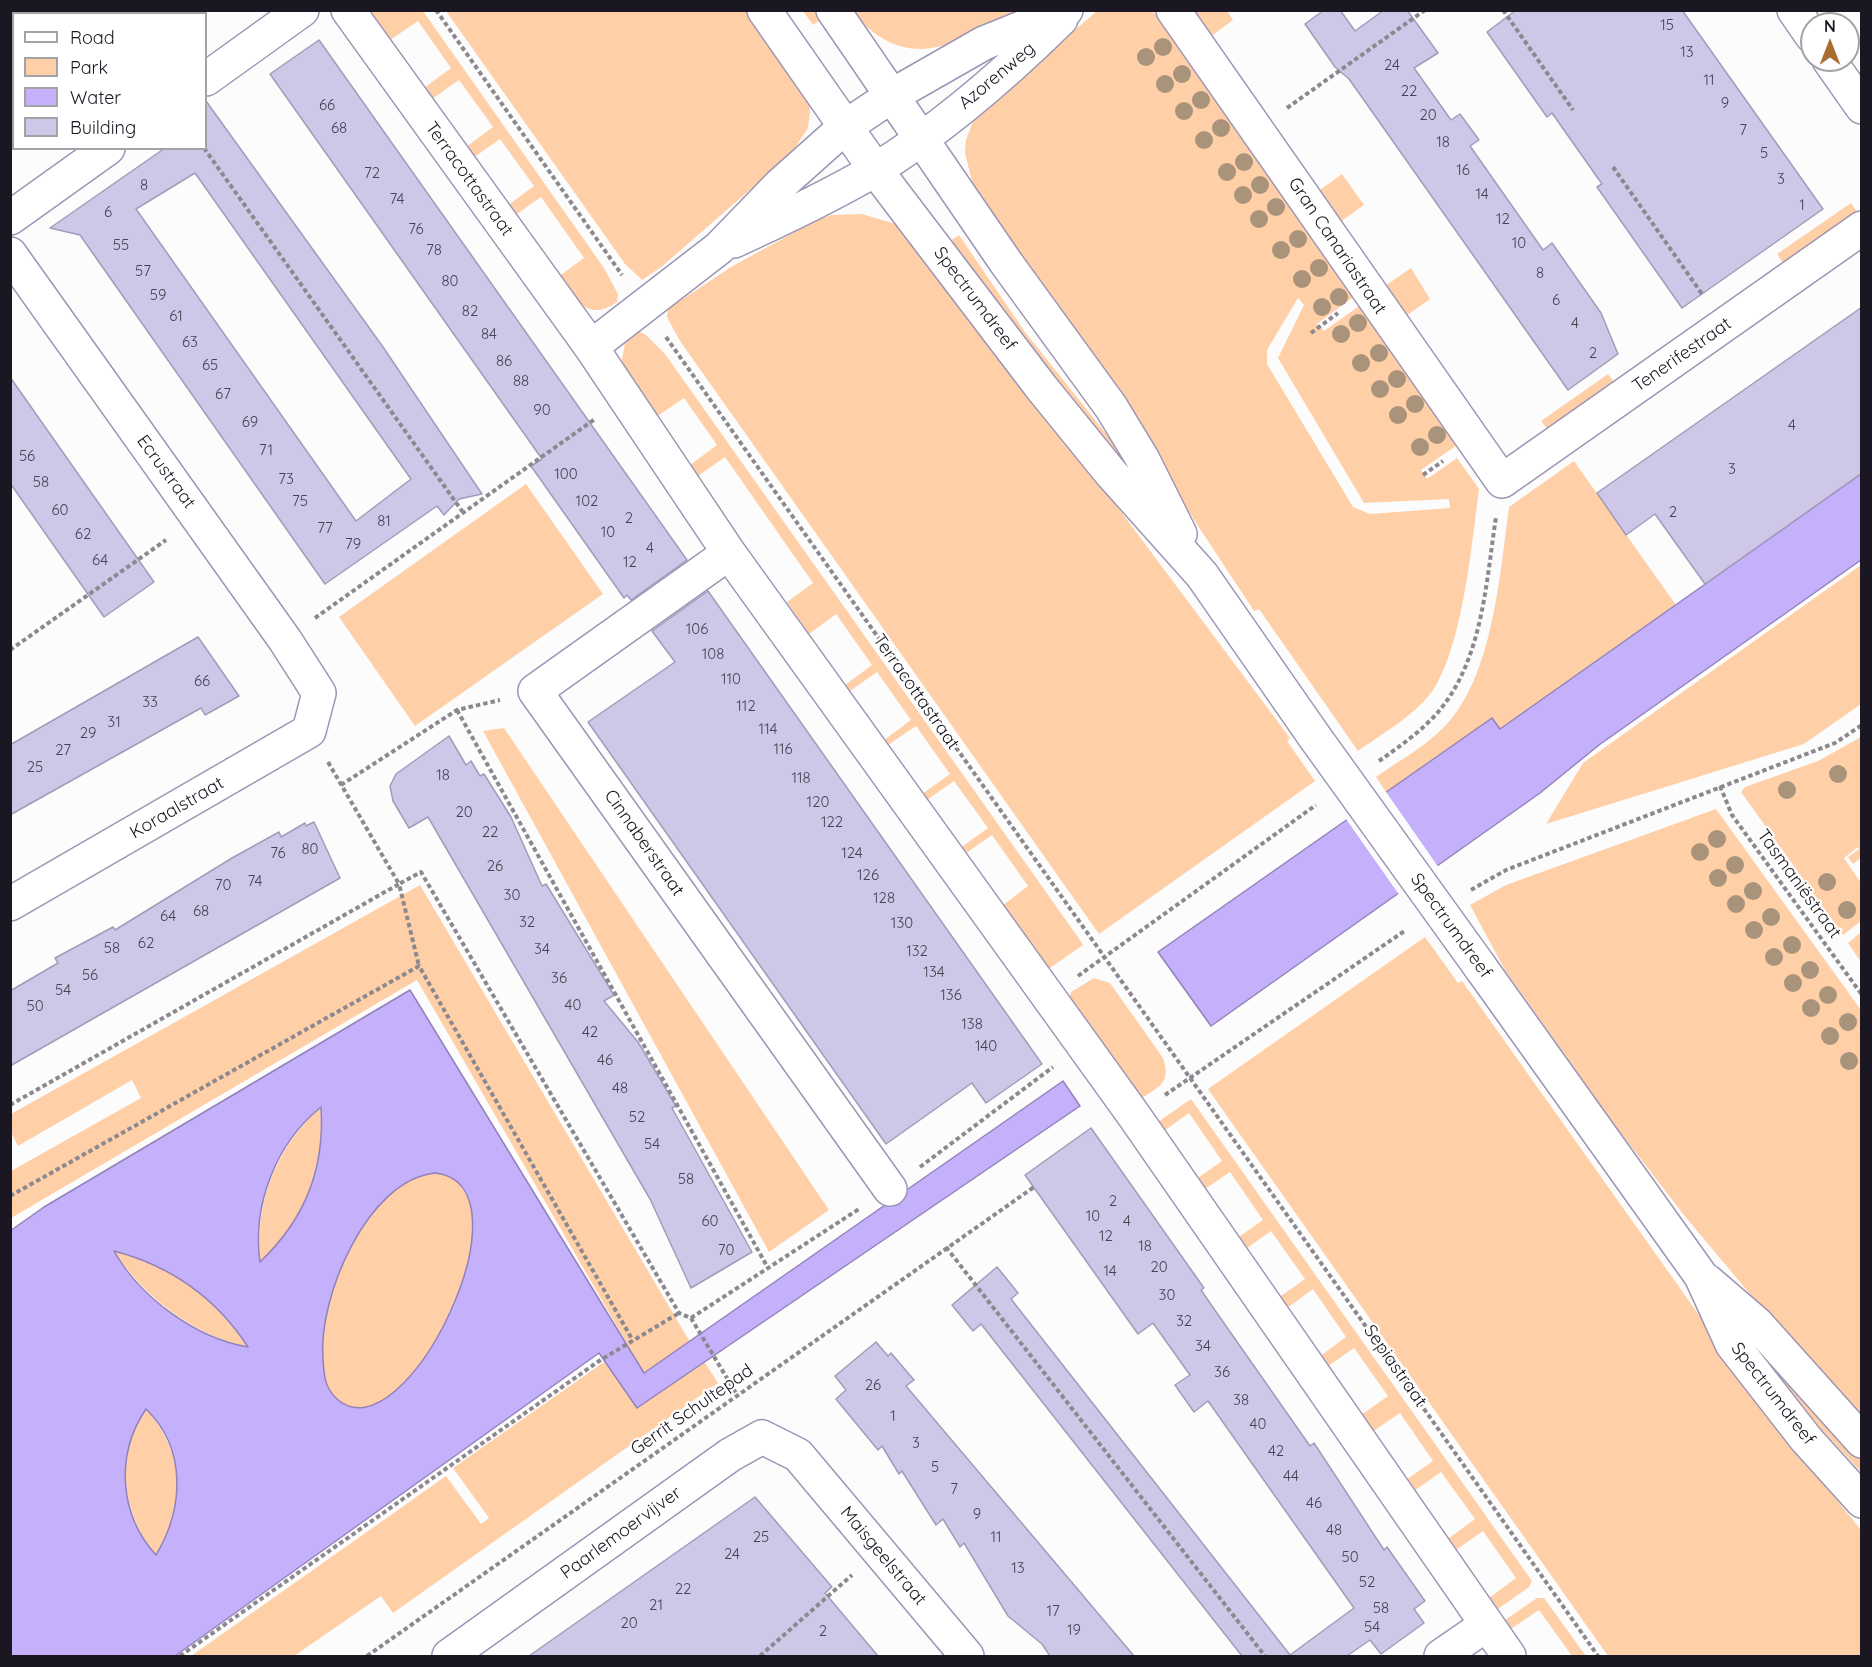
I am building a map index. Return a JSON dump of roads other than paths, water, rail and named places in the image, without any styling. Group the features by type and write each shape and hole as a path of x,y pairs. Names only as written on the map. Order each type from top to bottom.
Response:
{"street":[{"path":"207,78 302,10"},
{"name":"Terracottastraat","path":"348,10 591,347 729,553 1135,1117 1486,1624"},
{"name":"Spectrumdreef","path":"764,10 875,169 1048,395 1110,472 1202,575 1314,736 1701,1276 1731,1344 1806,1439 1862,1501"},
{"name":"Spectrumdreef","path":"833,10 1008,264 1111,407 1142,458 1202,575"},
{"name":"Azorenweg","path":"845,127 893,95 984,42 1068,10"},
{"name":"Azorenweg","path":"875,169 921,137 1012,67 1068,10"},
{"name":"Gran Canariastraat","path":"1173,10 1502,481"},
{"path":"1837,72 1862,107"},
{"path":"591,347 719,248 780,185 845,127"},
{"path":"10,218 105,150"},
{"path":"719,248 807,208 875,169"},
{"name":"Tenerifestraat","path":"1502,481 1862,228"},
{"name":"Ecrustraat","path":"10,254 285,640 320,693 309,731"},
{"name":"Cinnaberstraat","path":"729,553 535,691 890,1189"},
{"name":"Koraalstraat","path":"10,904 309,731"},
{"name":"Spectrumdreef","path":"1701,1276 1757,1324 1862,1441"},
{"name":"Paarlemoervijver","path":"449,1656 730,1455 762,1437 798,1455"},
{"name":"Maisgeelstraat","path":"798,1455 967,1656"},
{"path":"1441,1656 1486,1624 1509,1656"}],"water":[{"path":"1861,474 1861,560 1599,745 1540,793 1211,1026 1158,952 1492,718 1500,729"},
{"path":"410,990 644,1373 1063,1081 1080,1106 637,1408 599,1353 175,1656 11,1656 10,1231 44,1207","holes":["321,1107 319,1151 309,1192 289,1228 260,1262 258,1240 264,1197 280,1157 291,1138","435,1173 463,1188 473,1222 467,1265 450,1313 425,1357 395,1391 365,1407 337,1399 327,1385 323,1358 324,1333 329,1305 338,1275 368,1219 388,1196 410,1180","114,1251 154,1265 190,1286 222,1313 248,1347 208,1335 189,1325 154,1299 125,1268","146,1409 169,1442 175,1460 176,1499 172,1518 156,1555 134,1521 128,1503 126,1465 129,1445"]}]}
